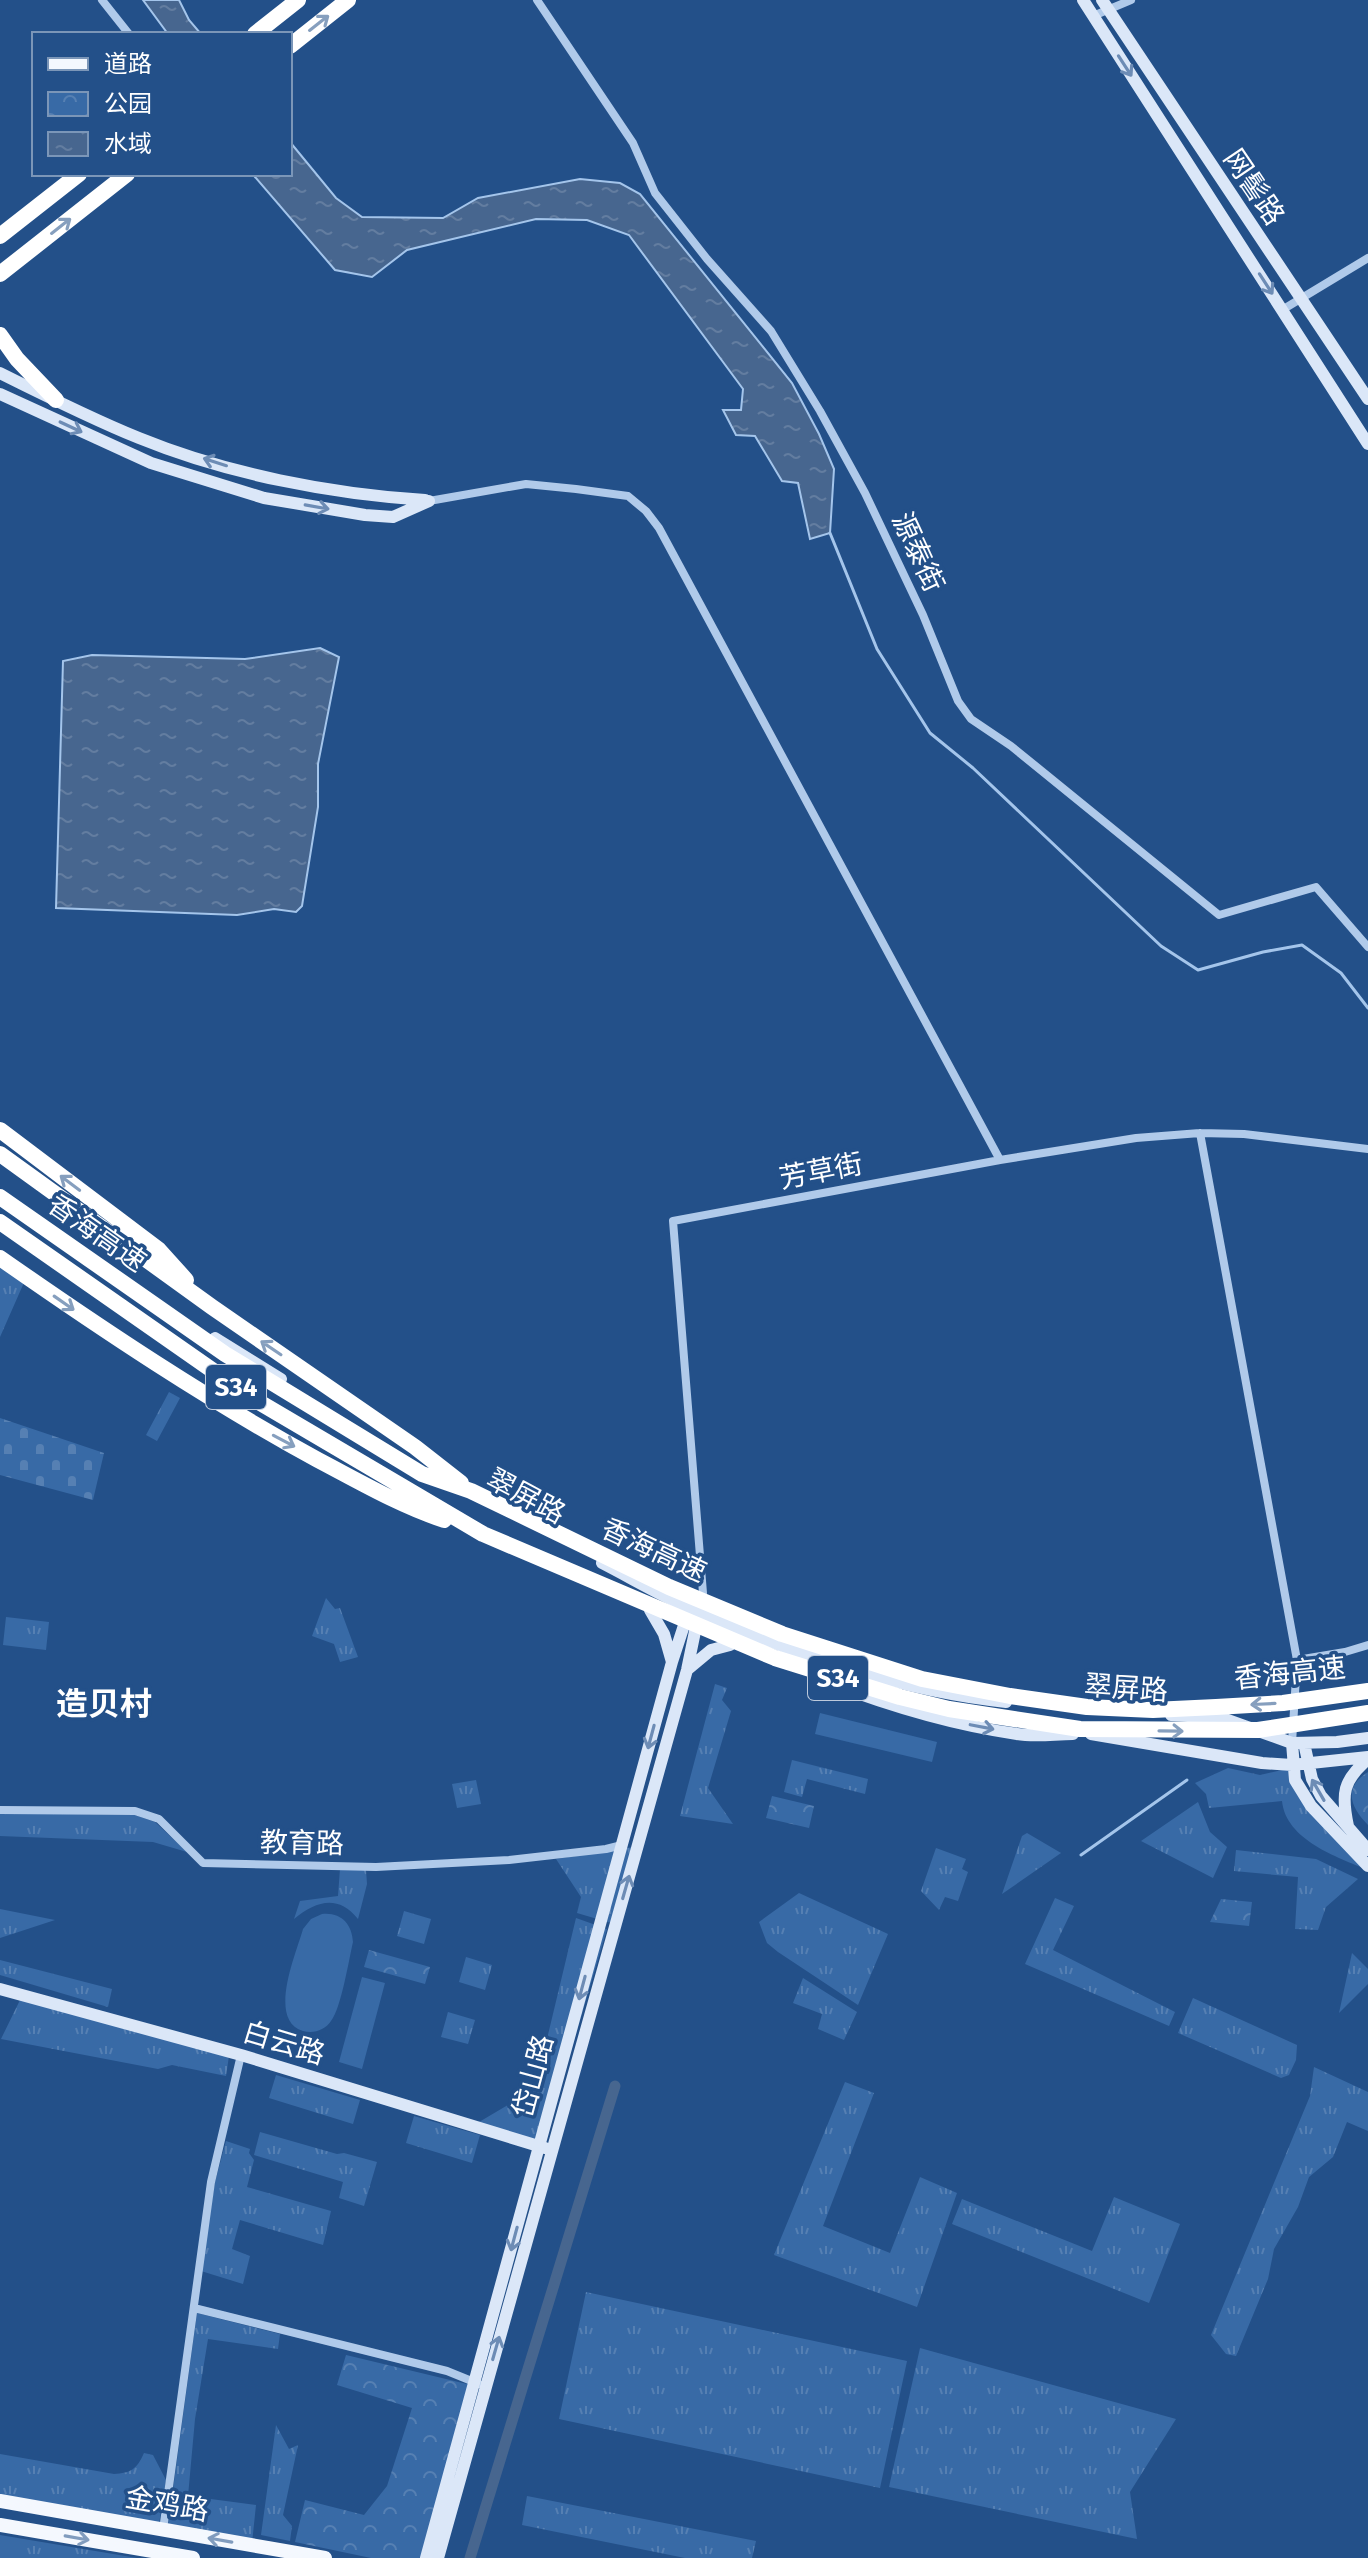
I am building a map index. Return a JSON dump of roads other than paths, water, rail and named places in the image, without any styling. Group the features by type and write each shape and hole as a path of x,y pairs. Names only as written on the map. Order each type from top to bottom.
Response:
{"highway":[{"path":"258,32 298,0"},
{"path":"292,44 348,0"},
{"path":"0,236 76,176"},
{"path":"0,291 5,270 124,176"},
{"path":"0,335 17,359 56,400"},
{"path":"0,1130 159,1250 212,1307"},
{"path":"0,1154 212,1307 415,1447 471,1491"},
{"name":"香海高速","path":"0,1195 265,1380 422,1474 471,1491 669,1587 768,1628 922,1679 1087,1707 1153,1710 1283,1703 1368,1691"},
{"name":"香海高速","path":"0,1224 252,1398 483,1534 775,1658 949,1709 1080,1729 1258,1730 1368,1713"},
{"path":"0,1258 241,1418 407,1507 483,1534"}],"main road":[{"path":"1083,0 1368,444"},
{"name":"网髻路","path":"1105,5 1368,399"},
{"path":"0,373 141,439 249,473 364,497 429,501"},
{"path":"0,394 151,463 264,498 393,517 429,501"},
{"name":"翠屏路","path":"0,1195 202,1330 414,1461 490,1506 694,1610 839,1664 952,1696 1085,1711 1222,1718 1298,1743 1368,1738"},
{"name":"翠屏路","path":"0,1224 187,1353 379,1470 493,1533 690,1630 871,1699 1020,1735 1085,1733 1262,1763 1292,1765 1368,1758"},
{"path":"650,1610 664,1634 672,1662"},
{"name":"岱山路","path":"545,2148 687,1670 694,1610"},
{"name":"岱山路","path":"438,2558 480,2384 545,2148 622,1845 672,1662 690,1630"},
{"path":"687,1670 711,1650 730,1645"},
{"path":"1298,1743 1321,1796 1368,1850"},
{"path":"1298,1743 1292,1765 1295,1780 1311,1806 1368,1866"},
{"path":"1348,1829 1343,1804 1348,1780 1368,1758"},
{"name":"白云路","path":"0,1989 241,2055 545,2148"},
{"name":"岱山路","path":"426,2558 480,2384"},
{"name":"金鸡路","path":"0,2501 325,2558"},
{"name":"金鸡路","path":"0,2525 193,2558"}],"street":[{"path":"102,0 127,32"},
{"name":"源泰街","path":"537,0 633,143 655,193 707,259 771,331 820,411 865,493 923,615 958,701 971,719 1011,746 1219,915 1316,887 1368,947"},
{"path":"1093,16 1105,5 1131,0"},
{"path":"1282,310 1368,258"},
{"path":"429,501 526,484 628,496 646,511 659,528 1000,1160"},
{"path":"1200,1133 1297,1660 1298,1743"},
{"name":"芳草街","path":"694,1610 703,1593 673,1221 1136,1138 1200,1133 1244,1134 1368,1149"},
{"path":"1297,1660 1368,1645"},
{"name":"教育路","path":"0,1810 135,1811 159,1819 203,1863 376,1867 445,1865 592,1851 622,1845"},
{"path":"163,2530 211,2182 241,2055"},
{"path":"194,2308 447,2371 480,2384"}],"water":[{"path":"143,0 179,0 199,32 167,32"},
{"path":"292,144 336,198 362,217 443,218 478,198 580,179 620,183 640,194 792,383 834,469 830,533 810,539 798,483 782,481 755,436 736,435 723,410 741,410 743,389 629,235 587,220 536,219 407,250 372,277 335,270 255,177 292,176"},
{"path":"320,648 339,657 318,764 318,807 302,906 296,912 274,909 237,915 56,908 63,661 92,655 245,659"}],"waterway":[{"path":"830,533 877,649 930,733 973,768 1161,946 1198,970 1302,945 1341,973 1368,1008"},
{"path":"1081,1855 1187,1780"},
{"path":"470,2558 615,2086"}],"district":[{"name":"造贝村","path":"104,1704"}]}
